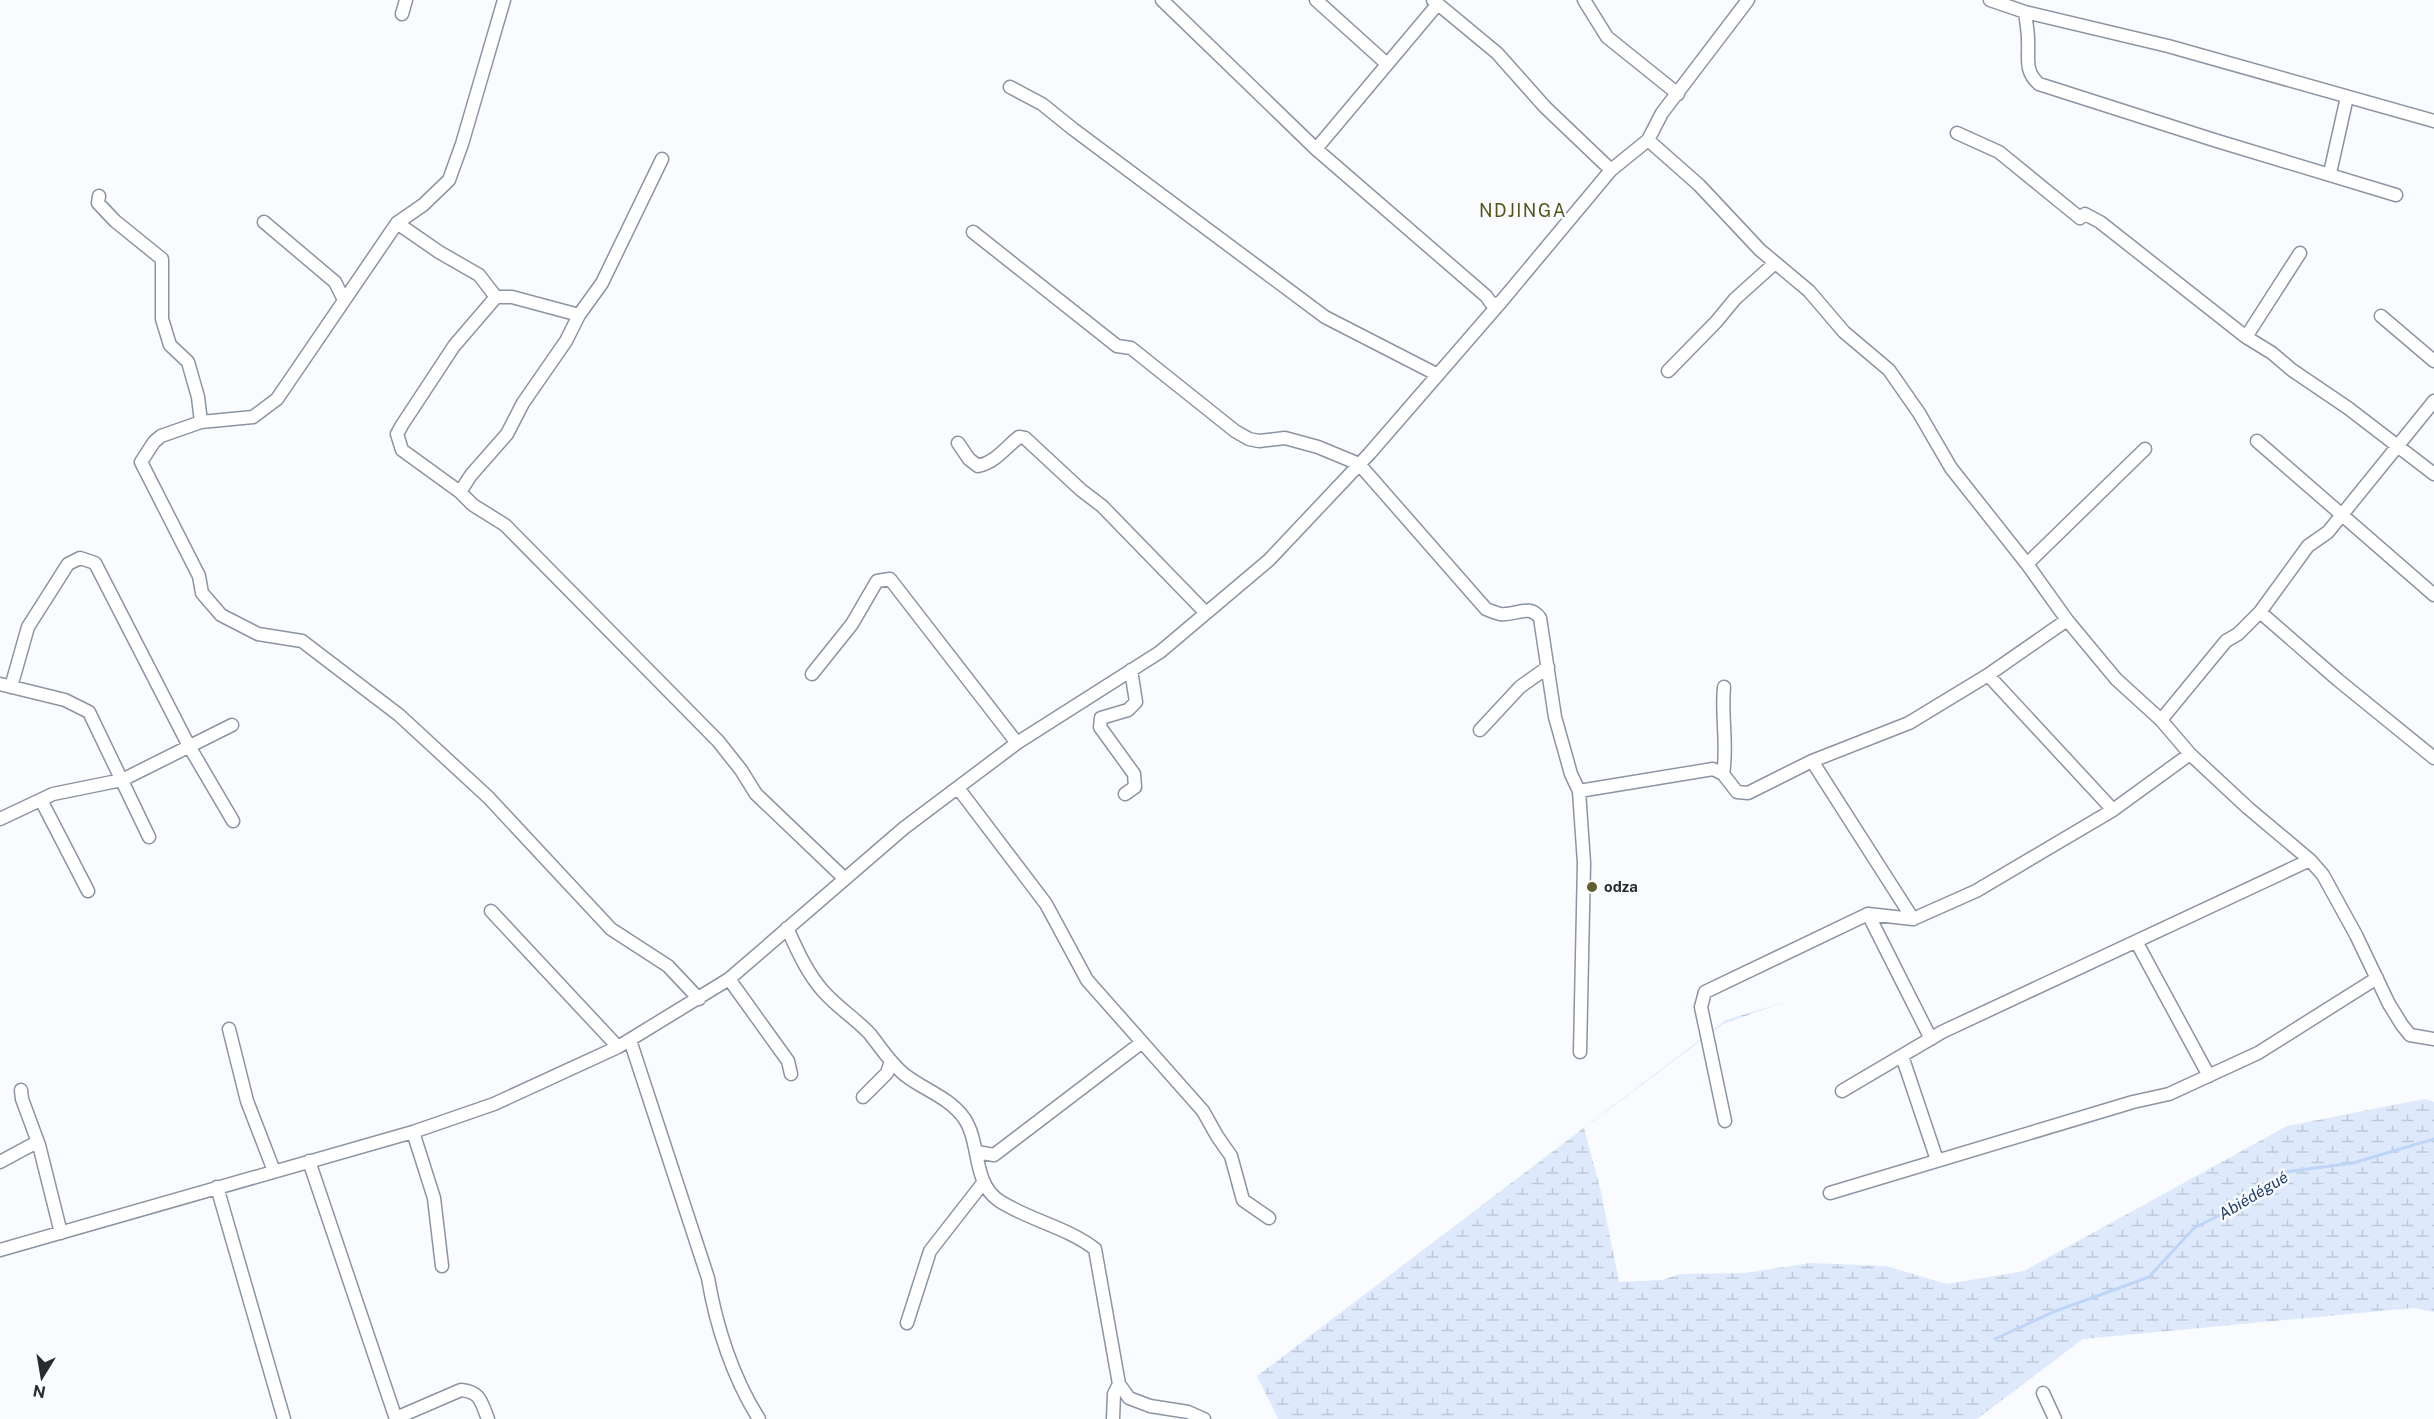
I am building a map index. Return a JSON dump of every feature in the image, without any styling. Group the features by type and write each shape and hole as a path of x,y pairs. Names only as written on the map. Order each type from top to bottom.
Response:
{"street":[{"path":"402,14 406,0"},
{"path":"504,0 462,144 449,180 423,205 397,223 277,399 253,417 201,422 161,436 154,442 141,462 199,576 202,593 220,615 258,634 302,641 399,715 488,797 611,929 669,966 699,999"},
{"path":"1162,0 1316,149 1486,296 1491,303 1499,304"},
{"path":"1316,0 1387,64"},
{"path":"1584,0 1607,37 1678,94"},
{"path":"0,1250 413,1132 494,1104 618,1047 729,979 904,828 1017,743 1160,652 1269,560 1438,375 1611,170 1648,140 1662,114 1748,0"},
{"path":"1990,0 2025,12 2168,46 2434,121"},
{"path":"1316,149 1435,2 1497,53 1545,107 1611,170"},
{"path":"2025,12 2028,42 2027,65 2032,78 2039,84 2396,195"},
{"path":"1010,87 1042,104 1325,317 1438,375"},
{"path":"2330,173 2347,97"},
{"path":"1957,133 1999,152 2080,219 2085,214 2100,222 2246,337 2348,408 2434,474"},
{"path":"1648,140 1699,185 1728,218 1775,263 1809,291 1844,332 1863,350 1889,369 1919,413 1951,468 2027,564 2067,620 2116,679 2161,720 2190,754 2323,875 2389,1004 2410,1035 2434,1039"},
{"path":"460,492 471,475 507,434 523,403 566,341 579,315 602,283 662,159"},
{"path":"99,196 98,203 115,221 162,259 162,319 170,345 188,362 198,397 201,422"},
{"path":"264,222 334,282 344,300"},
{"path":"397,223 439,252 479,275 496,297"},
{"path":"973,232 1117,346 1131,348 1235,432 1259,441 1286,438 1318,447 1359,464 1486,609 1499,614 1529,610 1540,618 1556,717 1571,774 1579,791 1584,863 1580,1052"},
{"path":"2246,337 2300,253"},
{"path":"1668,371 1735,299 1775,263"},
{"path":"579,315 512,297 496,297 454,346 397,434 402,450 460,492 473,505 505,525 718,741 756,794 845,879"},
{"path":"2381,316 2434,361"},
{"path":"2161,720 2226,641 2238,634 2260,612 2308,546 2328,532 2434,400"},
{"path":"958,443 969,459 978,466 996,460 1005,448 1019,437 1025,438 1081,490 1102,506 1206,613"},
{"path":"2257,441 2434,595"},
{"path":"2027,564 2145,449"},
{"path":"149,837 88,712 65,700 6,686 27,627 68,564 80,558 95,563 189,746 232,821"},
{"path":"812,674 852,624 877,581 890,579 1017,743"},
{"path":"2260,612 2338,680 2434,758"},
{"path":"1579,791 1713,769 1723,774 1737,792 1748,793 1812,761 1909,723 1988,675 2067,620"},
{"path":"1480,730 1520,687 1548,667"},
{"path":"1125,794 1135,787 1134,774 1100,727 1101,718 1128,710 1136,702 1131,670"},
{"path":"1988,675 2113,810"},
{"path":"1723,774 1726,757 1722,708 1724,687"},
{"path":"0,819 52,794 122,780 232,725"},
{"path":"1725,1121 1701,1007 1705,992 1868,914 1913,919 1976,891 2113,810 2190,754"},
{"path":"1812,761 1913,919"},
{"path":"958,788 1046,904 1087,980 1203,1111 1231,1156 1243,1200 1269,1218"},
{"path":"41,800 88,891"},
{"path":"1842,1091 1931,1039 2310,861"},
{"path":"491,911 618,1047"},
{"path":"1868,914 1931,1039"},
{"path":"787,928 803,963 822,990 868,1032 906,1076 936,1093 964,1118 977,1152 983,1183 997,1199 1056,1229 1080,1238 1095,1249 1119,1384 1129,1398 1150,1406 1188,1412 1204,1419"},
{"path":"2137,943 2209,1076"},
{"path":"1830,1193 2133,1102 2169,1094 2258,1053 2377,978"},
{"path":"729,979 788,1061 791,1074"},
{"path":"229,1029 247,1101 274,1171"},
{"path":"630,1040 708,1278 713,1310 746,1398 759,1419"},
{"path":"977,1152 994,1155 1141,1043"},
{"path":"1902,1056 1937,1160"},
{"path":"863,1097 887,1072 891,1061"},
{"path":"21,1090 61,1233"},
{"path":"413,1132 434,1198 442,1266"},
{"path":"0,1162 37,1142"},
{"path":"309,1161 396,1419 461,1390 472,1391 479,1397 488,1419"},
{"path":"907,1323 930,1251 983,1183"},
{"path":"217,1187 284,1419"},
{"path":"1113,1419 1114,1394 1119,1384"},
{"path":"2043,1393 2055,1419"}],"green space":[{"path":"1788,1001 1723,1024 1584,1128 1601,1192 1619,1282 1662,1280 1680,1274 1745,1273 1810,1263 1886,1266 1947,1284 2024,1271 2287,1126 2424,1099 2434,1102 2434,1312 2413,1308 2083,1339 1977,1419 1278,1419 1257,1376 1726,1020"}],"waterway":[{"name":"Abiédégué","path":"1995,1339 2053,1312 2149,1277 2194,1228 2242,1204 2285,1172 2353,1163 2434,1139"}],"place":[{"name":"odza","path":"1592,887"}],"district":[{"name":"NDJINGA","path":"1523,211"}]}
